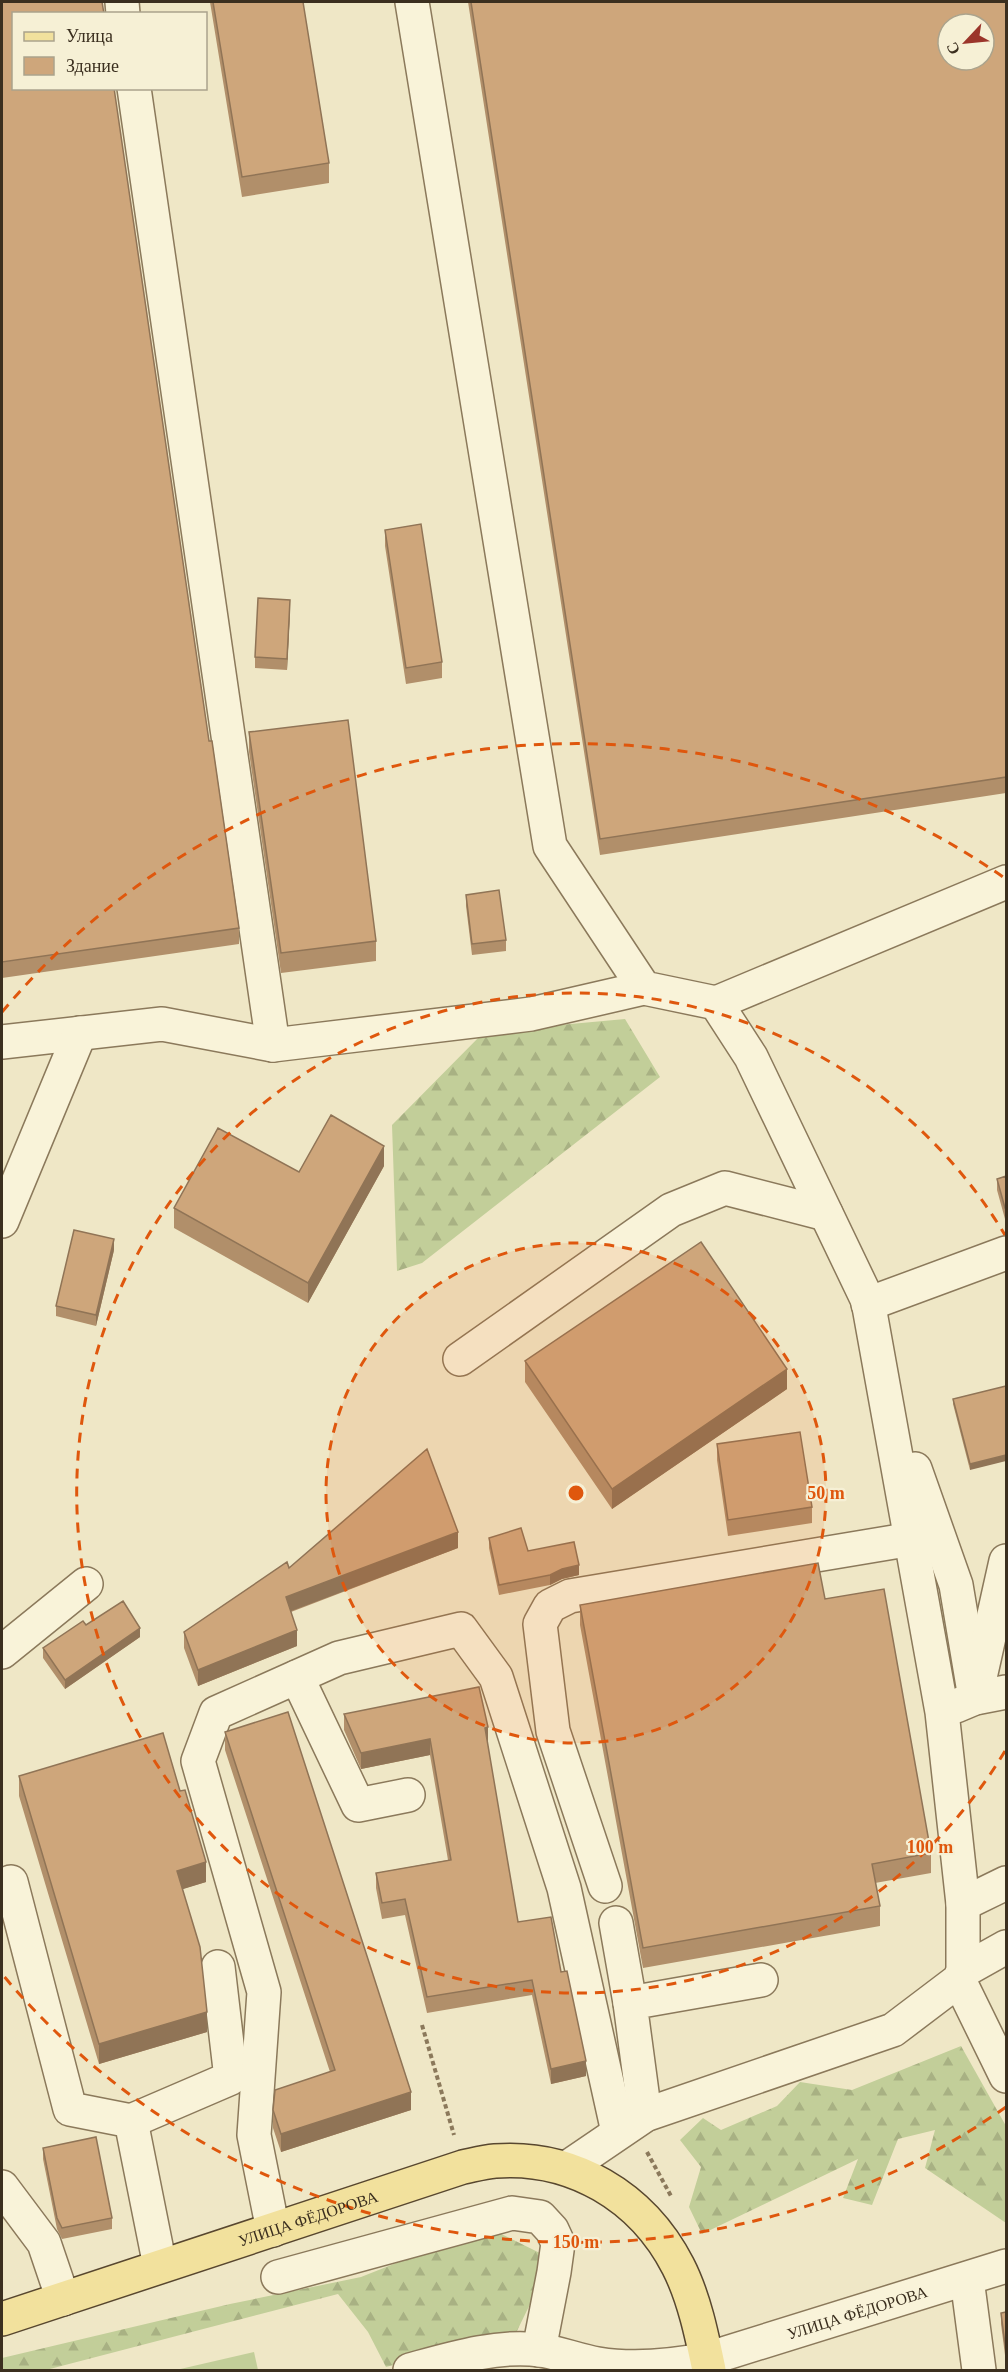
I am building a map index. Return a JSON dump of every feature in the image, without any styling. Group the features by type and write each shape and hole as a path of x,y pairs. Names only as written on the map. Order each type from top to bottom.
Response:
{"main road":[{"name":"УЛИЦА ФЁДОРОВА","path":"2,2319 463,2168 493,2161 520,2160 567,2168 617,2193 642,2216 678,2265 689,2293 708,2365"}],"street":[{"path":"412,2 550,846 644,988"},
{"path":"134,90 273,1046"},
{"path":"2,1042 162,1024 273,1046 531,1014 644,988 717,1003 1006,882"},
{"path":"717,1003 751,1057 868,1304 942,1712 963,1904 961,1975 1006,2076"},
{"path":"2,1221 80,1033"},
{"path":"460,1359 671,1210 725,1188 826,1214"},
{"path":"868,1304 1006,1253"},
{"path":"879,1370 956,1585 991,1695"},
{"path":"605,1886 553,1731 540,1624 550,1606 570,1596 912,1539"},
{"path":"991,1695 1006,1561"},
{"path":"2,1652 86,1584"},
{"path":"273,2230 254,2135 264,1992 198,1761 216,1713 339,1658 461,1629 495,1677 564,1888 618,2132"},
{"path":"297,1677 358,1805 408,1795"},
{"path":"942,1712 991,1695"},
{"path":"11,1882 70,2109 131,2121 231,2078 218,1967"},
{"path":"963,1904 1006,1883"},
{"path":"616,1923 630,2003 645,2115"},
{"path":"567,2168 645,2115 893,2030 961,1975 1006,1947"},
{"path":"630,2003 761,1980"},
{"path":"131,2121 160,2266"},
{"path":"2,2187 44,2243 63,2299"},
{"path":"278,2277 512,2213 540,2217 552,2230 558,2243 539,2350"},
{"name":"УЛИЦА ФЁДОРОВА","path":"410,2370 445,2360 493,2351 539,2350 600,2364 666,2367 708,2365 1006,2266"},
{"path":"967,2279 979,2370"}],"path":[{"path":"422,2025 463,2168"}],"green space":[{"path":"625,1019 660,1077 422,1263 397,1271 392,1125 484,1032"},
{"path":"961,2046 1006,2126 1006,2223 925,2168 935,2130 898,2139 872,2205 843,2198 858,2159 702,2234 689,2207 701,2167 680,2140 703,2118 721,2130 777,2106 800,2082 852,2090"},
{"path":"487,2227 552,2259 516,2333 386,2367 368,2332 338,2294 46,2370 2,2370 2,2358 230,2304 361,2277"},
{"path":"254,2352 258,2370 176,2370"}],"building":[{"path":"2,2 102,2 104,12 12,12 12,90 114,90 209,741 212,741 239,928 2,962"},
{"path":"213,2 303,2 329,163 242,177"},
{"path":"471,2 1006,2 1006,777 600,839"},
{"path":"421,524 442,662 406,668 385,530"},
{"path":"258,598 290,600 287,659 255,657"},
{"path":"348,720 376,941 281,953 249,732"},
{"path":"499,890 506,940 472,944 466,895"},
{"path":"331,1115 384,1146 308,1283 174,1208 218,1128 299,1172"},
{"path":"1006,1176 1006,1208 1005,1208 997,1179"},
{"path":"74,1230 114,1239 96,1315 56,1306"},
{"path":"701,1242 787,1369 612,1489 525,1361"},
{"path":"1006,1386 1006,1455 970,1464 953,1399"},
{"path":"800,1432 812,1507 728,1520 717,1444"},
{"path":"427,1449 458,1532 286,1597 297,1630 198,1670 184,1632 287,1562 289,1568"},
{"path":"521,1528 528,1551 574,1542 579,1565 550,1575 499,1585 489,1538"},
{"path":"818,1563 825,1599 884,1589 931,1853 872,1864 880,1906 643,1948 580,1605"},
{"path":"123,1601 140,1628 65,1680 43,1648 83,1621 86,1625"},
{"path":"479,1687 488,1727 485,1728 518,1922 551,1917 561,1972 567,1971 586,2061 551,2069 532,1980 427,1997 405,1899 382,1903 376,1873 451,1860 430,1739 361,1753 344,1714"},
{"path":"288,1712 411,2092 281,2134 273,2110 275,2090 335,2070 225,1732"},
{"path":"163,1733 180,1791 185,1790 206,1862 177,1871 200,1947 207,2012 99,2044 19,1776"},
{"path":"96,2137 112,2218 62,2228 57,2218 43,2148"},
{"path":"1006,2312 1006,2352 1001,2313"}]}
